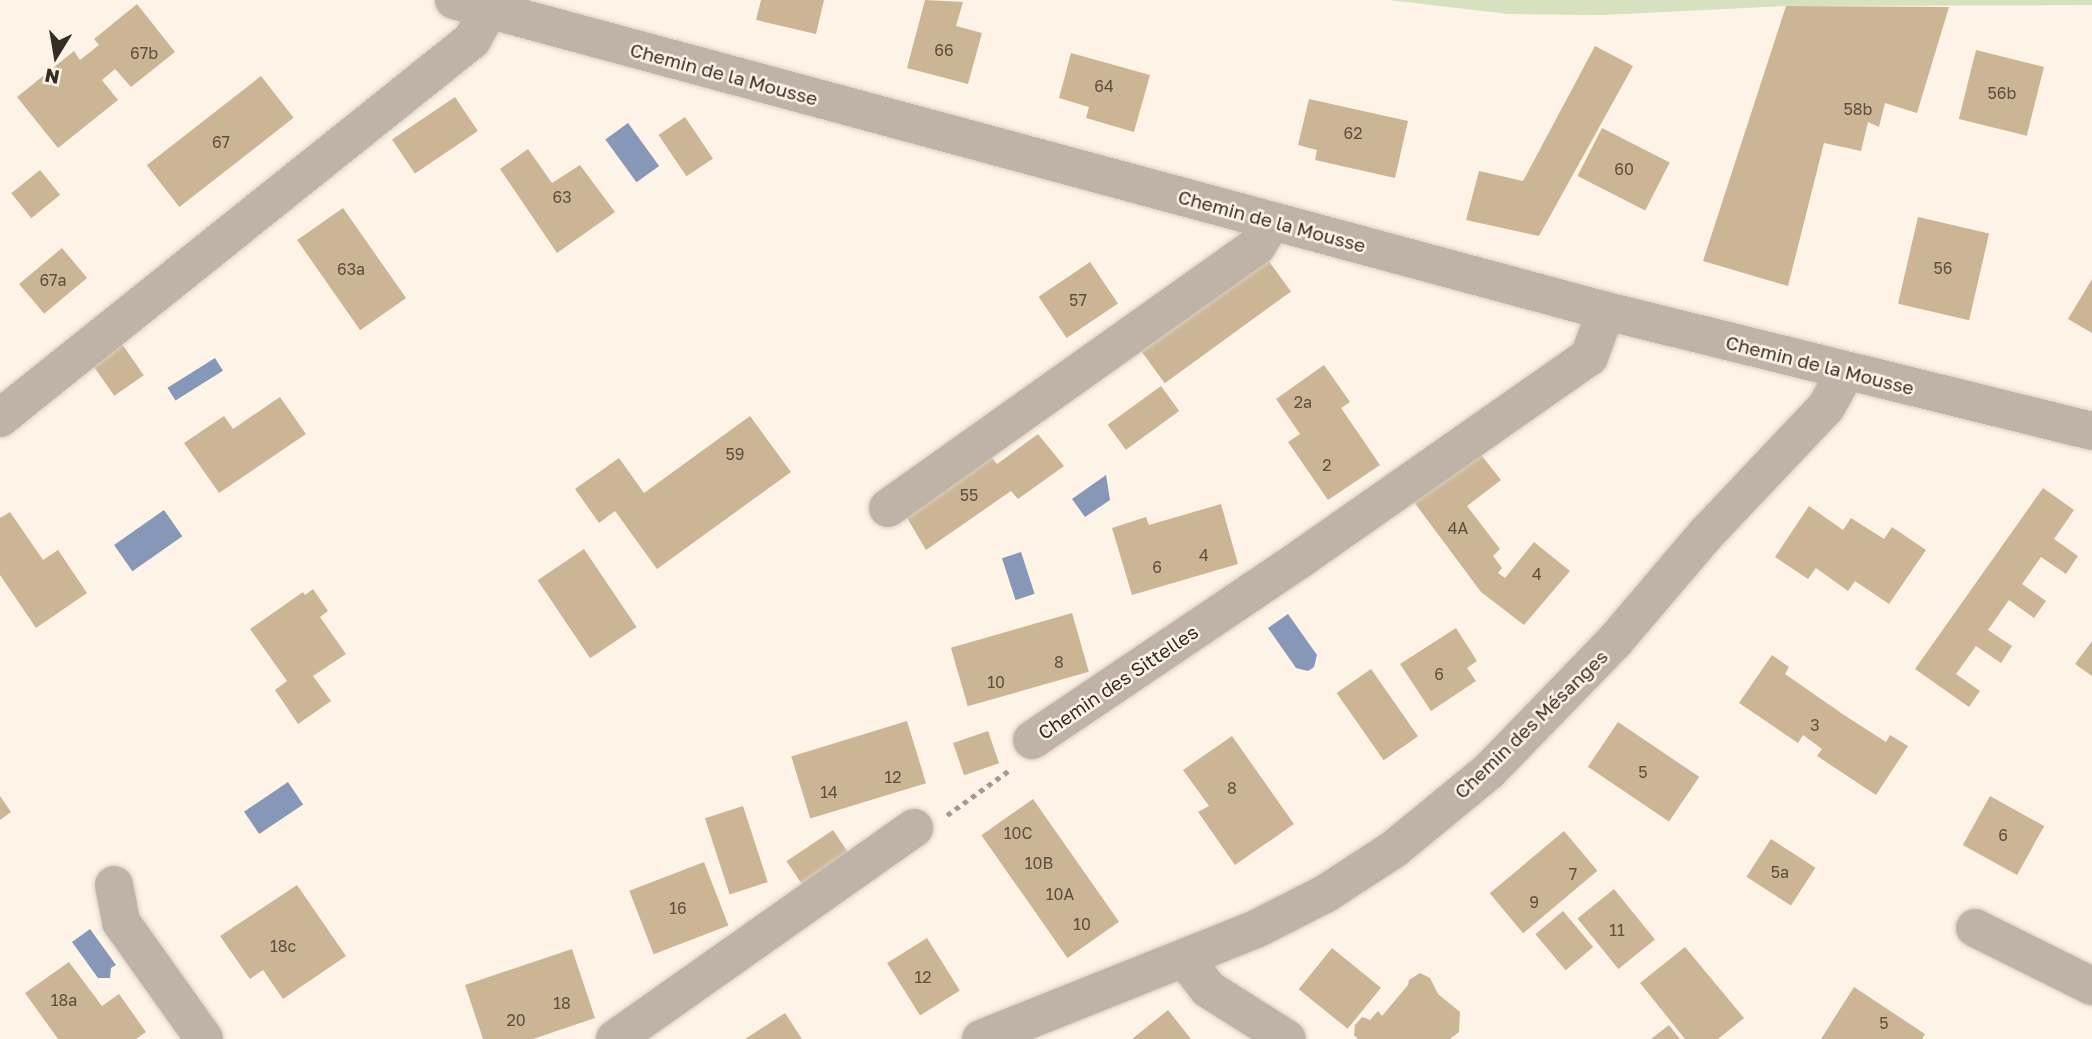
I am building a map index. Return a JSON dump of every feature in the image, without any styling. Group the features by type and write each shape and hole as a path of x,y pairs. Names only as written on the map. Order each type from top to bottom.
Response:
{"street":[{"name":"Chemin de la Mousse","path":"472,4 1606,311 2092,431"},
{"path":"0,418 472,40 472,4"},
{"path":"888,508 1256,246 1272,221"},
{"name":"Chemin des Sittelles","path":"1032,740 1303,557 1588,357 1606,311"},
{"name":"Chemin des Mésanges","path":"981,1039 1258,928 1325,894 1394,849 1489,771 1614,642 1706,534 1826,407 1830,368"},
{"path":"615,1039 914,828"},
{"path":"114,885 121,922 204,1039"},
{"path":"1975,928 2092,986"},
{"path":"1184,958 1208,989 1287,1039"}],"path":[{"name":"Chemin des Sittelles","path":"914,828 942,819 1007,773 1032,740"}],"green space":[{"path":"1389,0 2092,0 2092,5 1786,6 1603,15 1508,14"}],"water":[{"path":"628,123 659,166 637,182 605,139"},
{"path":"215,358 223,371 175,400 168,388"},
{"path":"1106,475 1110,500 1085,517 1072,499"},
{"path":"164,510 182,536 132,571 114,545"},
{"path":"1021,552 1035,594 1016,600 1002,558"},
{"path":"1288,614 1317,655 1314,667 1308,671 1296,668 1268,628"},
{"path":"288,782 303,804 259,834 244,812"},
{"path":"90,929 116,965 111,968 110,978 98,978 72,942"}],"building":[{"path":"761,0 824,0 816,34 756,20"},
{"path":"925,0 963,2 956,26 982,33 968,84 907,68"},
{"path":"137,4 175,52 131,87 115,69 102,80 118,100 58,148 17,97 74,51 80,60 99,45 94,39"},
{"path":"1786,6 1949,7 1917,113 1885,103 1879,127 1868,122 1861,151 1824,143 1788,286 1703,261"},
{"path":"1595,46 1633,66 1539,236 1466,220 1479,171 1523,181"},
{"path":"1976,50 2044,67 2027,136 1959,119"},
{"path":"1071,53 1150,75 1134,132 1086,118 1089,107 1059,98"},
{"path":"261,76 294,118 179,207 147,165"},
{"path":"455,97 478,131 415,173 392,139"},
{"path":"1309,99 1408,121 1395,178 1315,160 1317,150 1298,145"},
{"path":"685,117 713,158 686,176 658,135"},
{"path":"1602,128 1670,163 1645,211 1577,176"},
{"path":"528,149 552,183 580,165 615,212 557,253 500,169"},
{"path":"40,170 60,195 31,218 11,193"},
{"path":"343,208 406,298 360,330 297,240"},
{"path":"1918,217 1989,233 1969,320 1898,304"},
{"path":"62,248 87,278 44,314 19,284"},
{"path":"1268,260 1291,292 1165,383 1142,352"},
{"path":"1090,262 1118,303 1067,338 1039,297"},
{"path":"2092,279 2092,333 2068,319"},
{"path":"122,344 144,375 114,396 93,365"},
{"path":"1324,365 1350,402 1341,408 1380,465 1328,500 1288,442 1300,434 1276,399"},
{"path":"1161,386 1179,411 1126,450 1108,425"},
{"path":"280,397 306,434 219,493 184,443 224,416 233,429"},
{"path":"750,416 791,472 657,569 615,511 599,523 575,489 619,458 644,493"},
{"path":"1038,434 1064,466 1018,499 1011,491 926,550 906,516 989,454 997,464"},
{"path":"1479,452 1501,480 1467,506 1500,549 1493,556 1502,568 1498,573 1505,578 1534,542 1570,571 1524,625 1481,592 1414,502"},
{"path":"2043,488 2074,510 2054,539 2078,556 2066,574 2041,557 2022,584 2046,601 2034,618 2009,600 1988,630 2012,646 2001,663 1976,646 1956,674 1980,691 1969,707 1915,669"},
{"path":"1221,504 1238,564 1132,595 1112,528 1146,517 1149,525"},
{"path":"1809,506 1843,530 1851,518 1884,539 1892,527 1926,550 1889,604 1855,581 1848,591 1816,568 1808,579 1775,557"},
{"path":"10,512 43,560 58,550 87,593 36,628 0,575 0,518"},
{"path":"584,549 637,627 590,658 538,580"},
{"path":"313,589 328,611 320,617 346,654 313,676 331,701 298,724 275,690 287,681 250,629 303,592 305,595"},
{"path":"1072,613 1089,672 968,706 951,648"},
{"path":"1456,628 1477,661 1467,668 1476,681 1431,711 1400,664"},
{"path":"2092,641 2092,676 2075,664"},
{"path":"1772,655 1789,667 1785,674 1844,715 1886,742 1890,735 1908,746 1876,795 1817,756 1822,749 1803,735 1798,743 1739,703"},
{"path":"1371,669 1418,736 1384,760 1337,693"},
{"path":"907,721 926,783 810,819 791,756"},
{"path":"1618,722 1699,777 1669,822 1588,767"},
{"path":"988,731 999,763 964,775 953,743"},
{"path":"1232,736 1294,824 1235,865 1198,812 1209,806 1183,770"},
{"path":"0,796 11,812 0,820"},
{"path":"1990,796 2044,826 2017,875 1963,845"},
{"path":"1033,799 1119,922 1067,958 981,835"},
{"path":"743,806 768,882 730,894 705,818"},
{"path":"833,830 854,861 807,892 787,861"},
{"path":"1564,831 1597,871 1523,933 1490,893"},
{"path":"1771,839 1815,868 1791,906 1746,877"},
{"path":"704,862 728,925 654,954 629,891"},
{"path":"297,885 346,956 283,999 263,970 250,979 220,936"},
{"path":"1614,889 1655,940 1618,969 1577,919"},
{"path":"1563,911 1593,947 1566,970 1535,934"},
{"path":"927,938 960,991 920,1015 887,963"},
{"path":"1685,947 1744,1018 1718,1039 1685,1039 1640,983"},
{"path":"1332,948 1381,988 1348,1029 1299,989"},
{"path":"572,949 595,1018 533,1039 483,1039 465,985"},
{"path":"69,962 102,1006 119,994 146,1032 136,1039 58,1039 25,993"},
{"path":"1420,973 1430,978 1438,994 1460,1012 1459,1032 1450,1039 1358,1039 1354,1035 1355,1025 1362,1017 1370,1020 1378,1011 1382,1016 1408,985 1409,980"},
{"path":"1854,987 1925,1034 1922,1039 1821,1039"},
{"path":"1168,1010 1191,1039 1132,1039"},
{"path":"785,1013 802,1039 745,1039"},
{"path":"1669,1025 1680,1039 1651,1039"}]}
